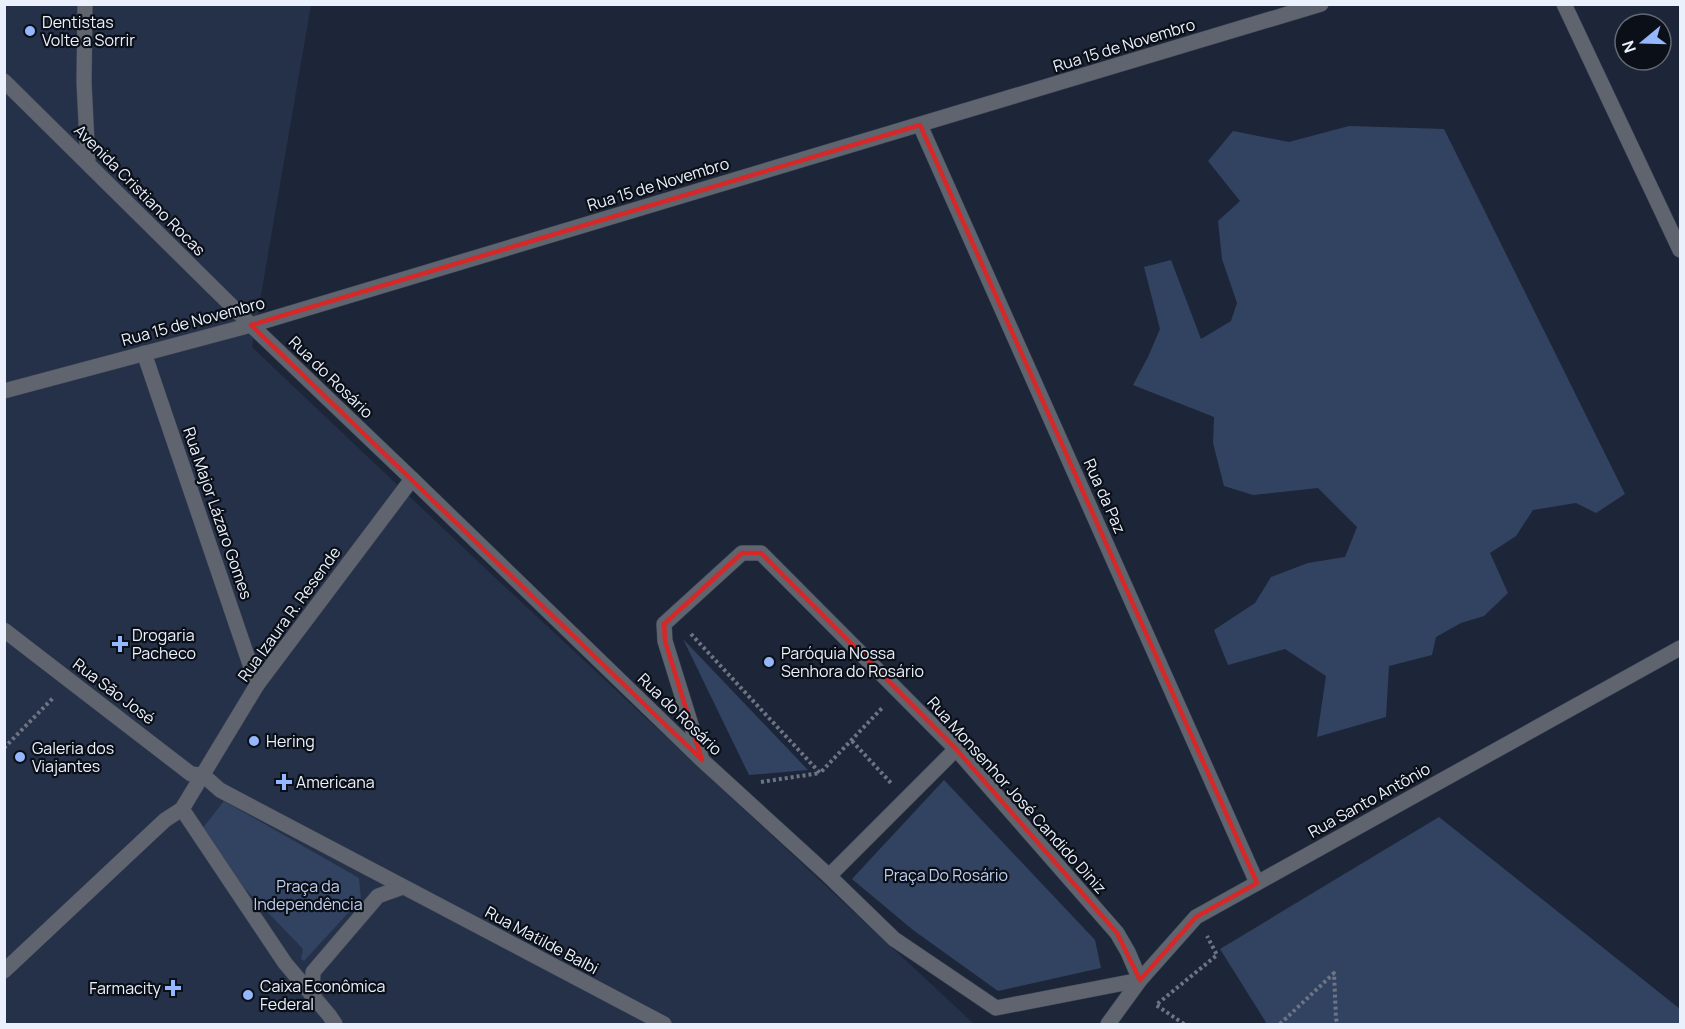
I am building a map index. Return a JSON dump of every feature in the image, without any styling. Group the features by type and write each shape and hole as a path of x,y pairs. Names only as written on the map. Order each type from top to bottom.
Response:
{"street":[{"path":"85,4 84,82 88,164"},
{"name":"Rua 15 de Novembro","path":"4,391 250,325 1321,4"},
{"path":"1564,4 1680,247"},
{"name":"Avenida Cristiano Rocas","path":"4,81 250,325"},
{"name":"Rua da Paz","path":"920,124 1257,883"},
{"name":"Rua do Rosário","path":"250,325 702,760 894,939 996,1008 1140,980"},
{"name":"Rua Major Lázaro Gomes","path":"144,353 257,685"},
{"name":"Rua Izaura R. Resende","path":"182,809 257,685 412,479"},
{"name":"Rua Monsenhor José Candido Diniz","path":"702,760 665,641 664,624 742,553 761,553 956,749 1117,933 1140,980"},
{"name":"Rua São José","path":"4,630 191,774 203,775"},
{"name":"Rua Santo Antônio","path":"1108,1024 1140,980 1196,917 1680,648"},
{"path":"829,876 956,749"},
{"path":"203,775 220,790 403,886"},
{"path":"4,971 165,820 182,809 285,963 335,1024"},
{"path":"285,963 310,969 376,893 373,870"},
{"path":"312,996 313,972 378,896 403,886"},
{"name":"Rua Matilde Balbi","path":"403,886 664,1024"}],"path":[{"path":"691,634 820,773"},
{"path":"4,748 70,681"},
{"path":"758,782 820,773 887,703"},
{"path":"852,741 905,799"},
{"path":"1184,1024 1156,1005 1217,955 1196,917"},
{"path":"1280,1024 1334,973 1338,1024"}],"highlighted area":[{"path":"920,125 1257,883 1196,917 1140,980 1117,933 956,749 761,553 742,553 664,624 665,641 702,760 251,325"}],"shaded area":[{"path":"5,5 311,5 252,347 487,570 974,1024 5,1024"}],"green space":[{"path":"1349,126 1444,129 1625,494 1596,513 1576,503 1533,510 1516,536 1490,553 1508,593 1484,616 1461,623 1436,637 1432,655 1389,666 1386,717 1317,737 1326,676 1285,649 1228,665 1214,630 1255,603 1271,577 1308,563 1345,557 1357,527 1318,488 1253,495 1224,486 1213,443 1214,417 1133,385 1160,329 1144,267 1171,260 1201,339 1231,321 1237,303 1222,259 1218,221 1240,201 1208,161 1233,131 1289,142"},
{"path":"683,639 808,770 749,775"},
{"name":"Praça Do Rosário","path":"944,780 1095,940 1101,968 998,991 913,930 852,879"},
{"name":"Praça da Independência","path":"224,801 359,878 361,899 304,961 301,959 303,949 227,870 202,829"},
{"path":"1439,817 1680,1009 1680,1024 1267,1024 1220,949"}],"place":[{"name":"Dentistas Volte a Sorrir","path":"30,31"},
{"name":"Drogaria Pacheco","path":"120,644"},
{"name":"Paróquia Nossa Senhora do Rosário","path":"769,662"},
{"name":"Hering","path":"254,741"},
{"name":"Galeria dos Viajantes","path":"20,757"},
{"name":"Americana","path":"284,782"},
{"name":"Farmacity","path":"173,988"},
{"name":"Caixa Econômica Federal","path":"248,995"}]}
